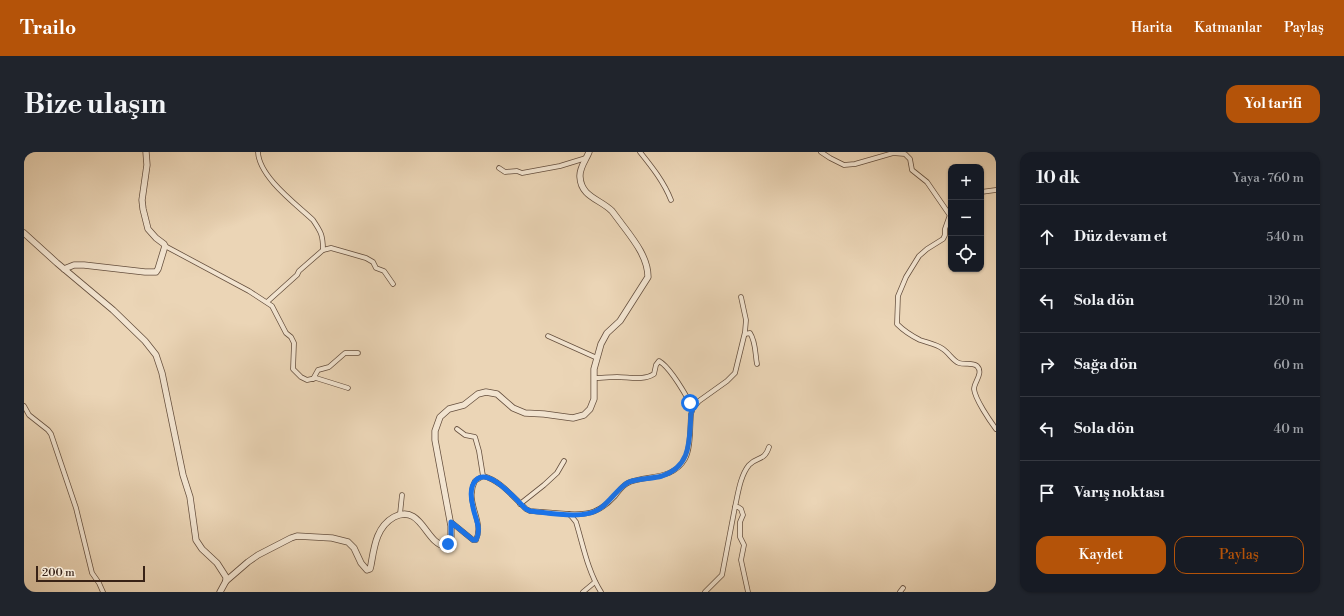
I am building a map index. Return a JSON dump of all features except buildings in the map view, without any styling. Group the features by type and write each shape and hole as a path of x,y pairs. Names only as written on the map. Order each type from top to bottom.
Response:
{"street":[{"path":"146,152 147,165 142,200 148,229 165,246 249,291 272,306 286,333 291,337 294,343 292,369 300,377 307,380 316,378 348,388"},
{"path":"258,152 262,168 318,226 323,236 323,250"},
{"path":"220,592 226,581 248,562 258,555 297,536 332,538 348,542 354,548 361,563 367,570 370,569 375,543 380,532 388,520 400,514 407,514 414,517 429,532 435,541 443,546 448,544 451,537 451,522 435,436 436,427 443,413 449,409 464,405 478,394 490,392 497,394 513,408 524,413 573,418 581,417 587,413 592,404 594,395 594,369 599,348 603,339 623,316 648,277 646,265 637,245 616,216 609,209 586,193 582,187 580,173 589,152"},
{"path":"640,152 662,182 671,200"},
{"path":"821,152 844,165 855,164 893,153 904,154 910,159 912,170 927,182 948,210"},
{"path":"499,168 504,172 522,172 560,166 586,158"},
{"path":"984,192 996,190"},
{"path":"948,219 943,239 919,256 906,277 898,296 897,324 912,336 928,341 943,349 958,363 972,364 979,368 978,378 975,385 976,395 996,430"},
{"path":"24,233 119,315 145,341 156,356 164,380 190,497 196,540 197,543 222,569 226,577 226,581"},
{"path":"64,269 74,265 84,265 151,273 156,272 165,246"},
{"path":"267,302 323,250 331,248 366,258 373,262 376,268 384,272 393,284"},
{"path":"483,476 496,482 530,511 581,514 601,509 624,485 630,482 662,476 673,471 684,460 687,452 693,408 699,401 727,381 735,373 745,334 746,320 741,297"},
{"path":"745,334 750,333 754,338 757,364"},
{"path":"548,336 597,358"},
{"path":"313,379 318,370 329,368 345,354 358,353"},
{"path":"594,378 650,377 654,374 656,365 659,361 664,364 670,372 693,408"},
{"path":"24,406 29,415 51,434 76,508 92,573 100,583 103,592"},
{"path":"457,429 465,435 475,437 483,476"},
{"path":"705,592 722,575 734,507 741,480 748,466 765,456 769,447"},
{"path":"520,504 557,473 564,461"},
{"path":"451,522 473,540 476,540 479,527 472,507 471,493 475,481 483,476"},
{"path":"400,514 402,496"},
{"path":"734,507 741,509 743,515 740,522 740,537 744,545 741,560 748,592"},
{"path":"568,514 576,522 595,582 601,592"},
{"path":"582,592 595,582"}],"route":[{"path":"448,544 451,537 451,522 473,540 476,540 478,537 479,527 472,507 471,493 472,486 475,481 483,476 496,482 530,511 581,514 601,509 624,485 630,482 662,476 673,471 684,460 687,452 693,408 690,403"}]}
